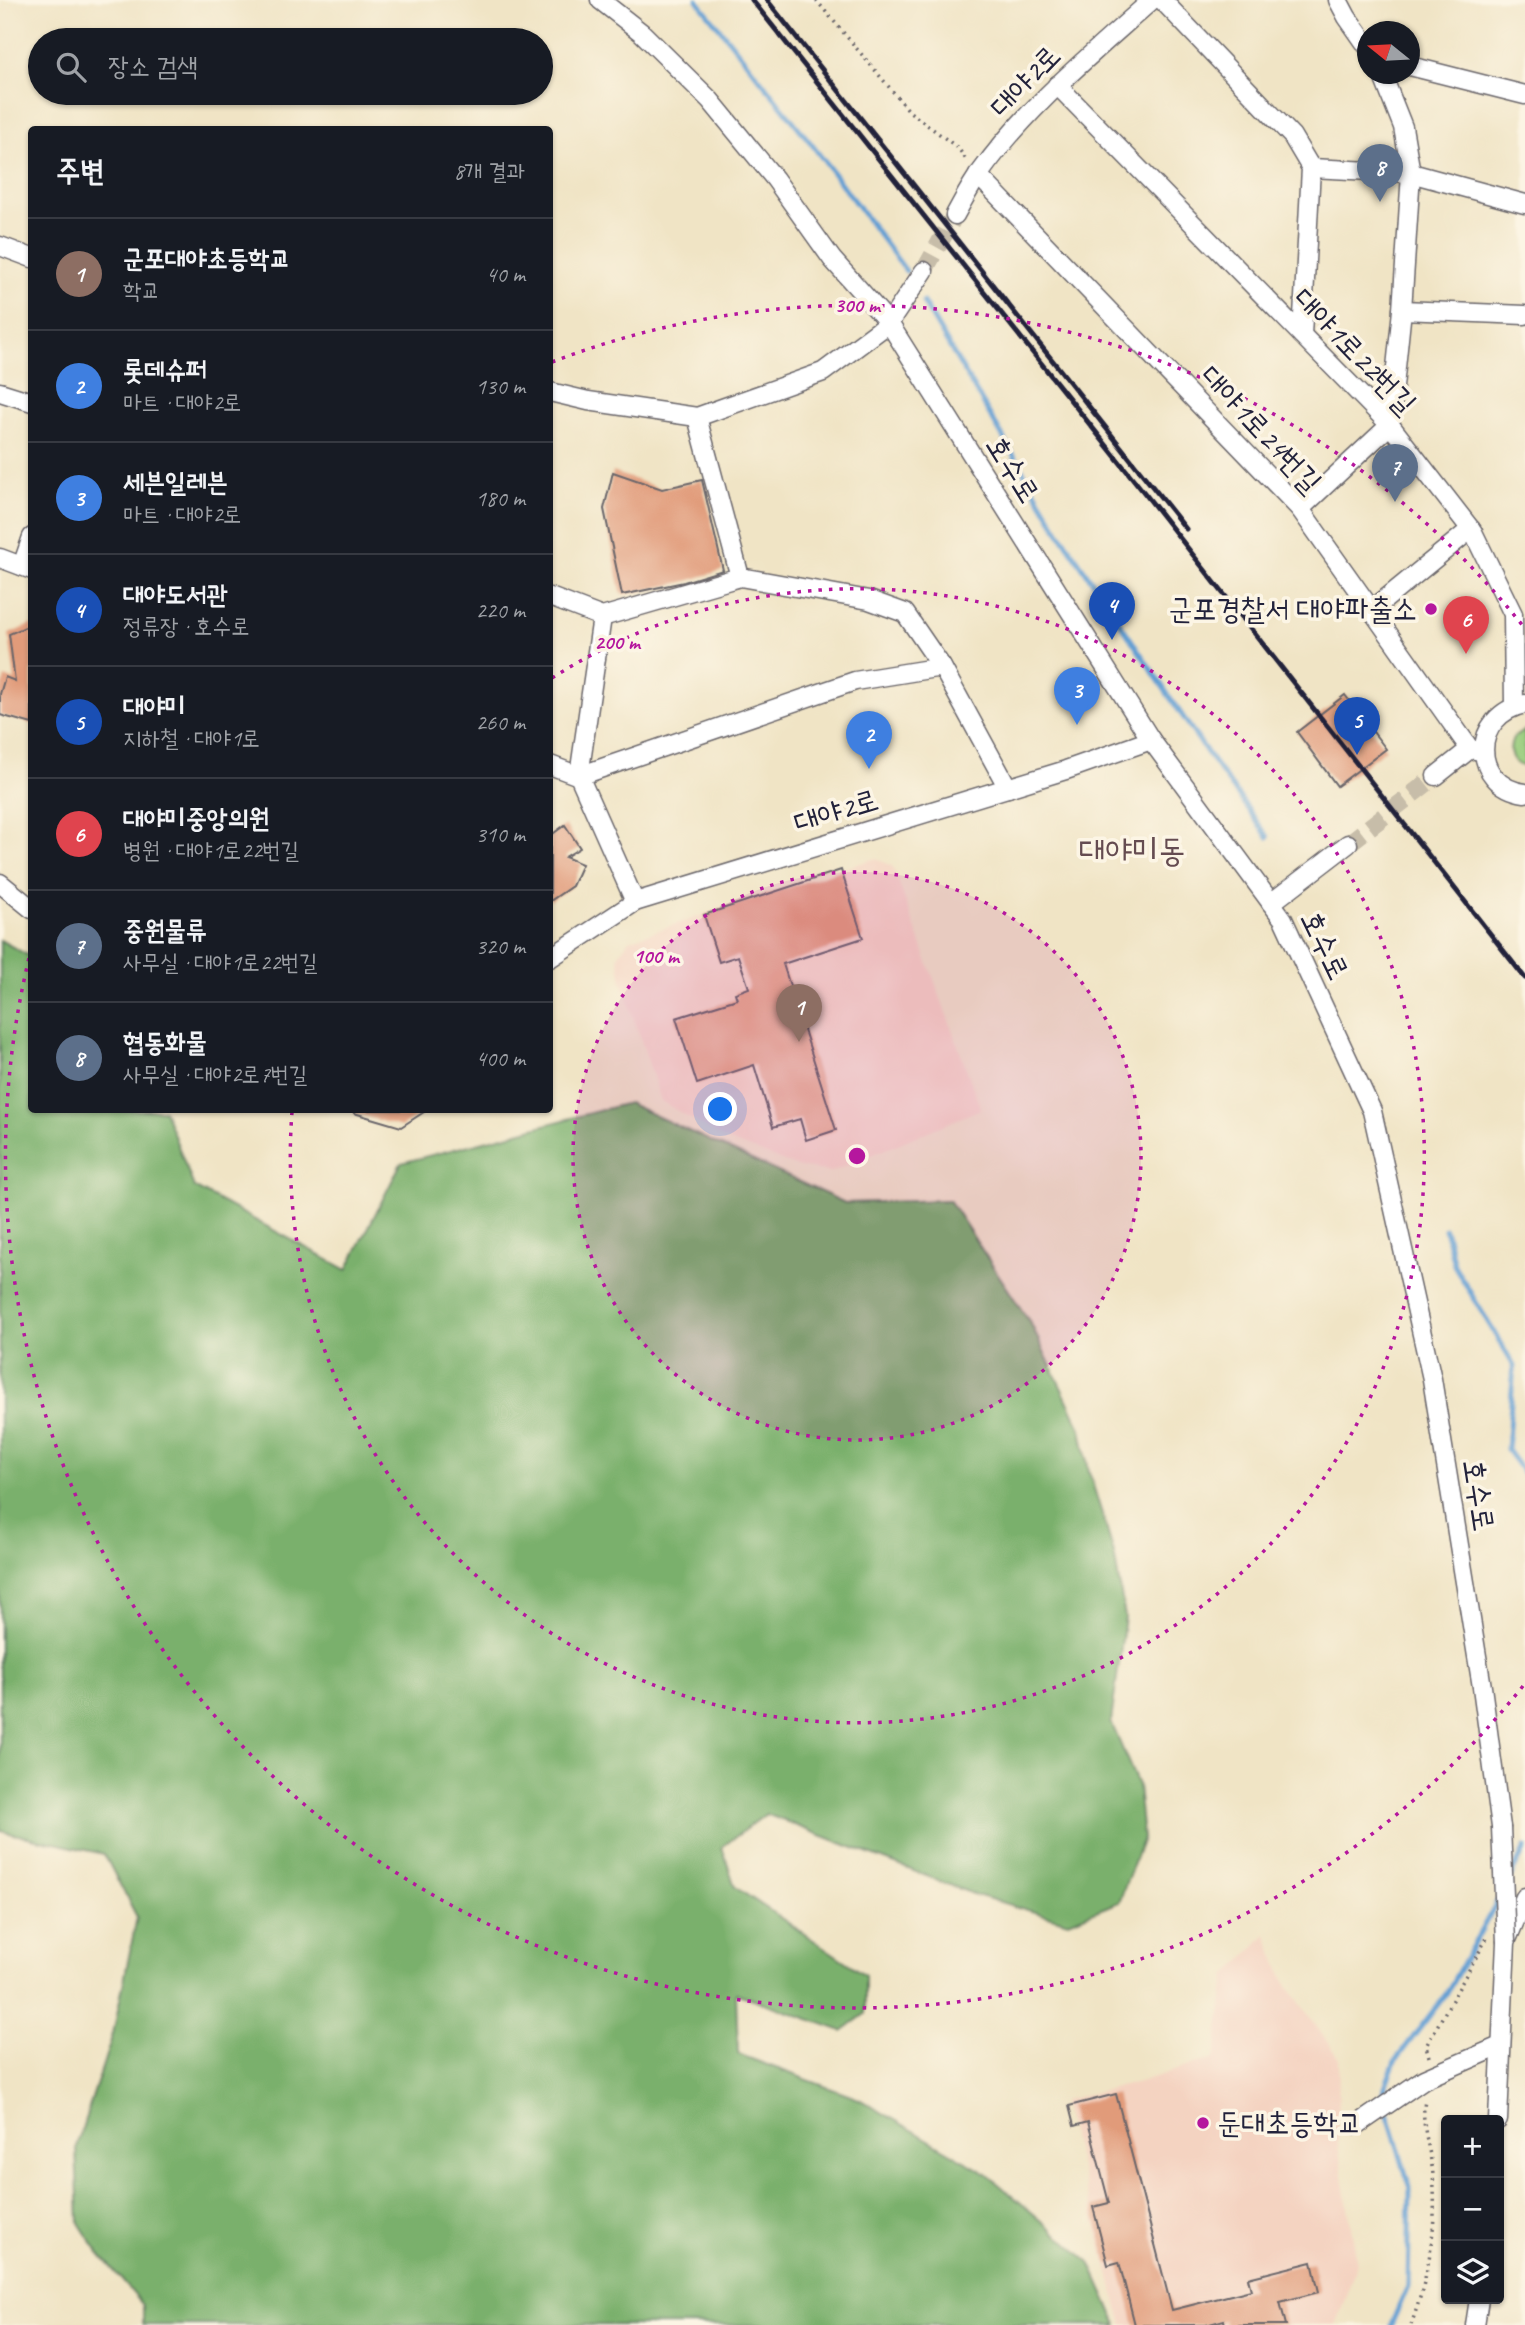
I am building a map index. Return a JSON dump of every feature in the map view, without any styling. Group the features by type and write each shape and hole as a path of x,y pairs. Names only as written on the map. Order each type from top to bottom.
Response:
{"street":[{"name":"호수로","path":"600,0 642,33 710,100 775,179 831,259 889,323 1151,740 1283,919 1372,1111 1432,1379 1482,1688 1501,1827 1497,1939 1500,2046 1498,2115"},
{"name":"대야2로","path":"956,215 978,175 996,152 1058,85 1152,0"},
{"path":"1162,0 1292,136 1311,169 1302,335"},
{"path":"1338,0 1357,32"},
{"path":"1420,69 1525,95"},
{"path":"1300,509 1390,425 1402,310 1410,173 1403,127 1385,84"},
{"name":"대야1로22번길","path":"1058,85 1390,425 1471,529 1513,614 1519,705"},
{"path":"1311,169 1410,173 1525,204"},
{"name":"대야1로24번길","path":"978,175 1300,509 1477,750 1493,776 1503,786 1525,793"},
{"path":"0,246 28,256"},
{"path":"553,394 697,417 823,372 889,323 923,271"},
{"path":"1402,310 1525,315"},
{"path":"0,392 28,401"},
{"path":"697,417 740,577"},
{"path":"1372,610 1471,529"},
{"path":"0,558 27,568"},
{"path":"553,598 601,617 740,577 869,600 905,612 942,667 1008,788"},
{"path":"601,617 579,776 635,902"},
{"path":"553,766 579,776 855,681 942,667"},
{"path":"1436,776 1477,750 1491,724 1501,713 1519,705"},
{"name":"대야2로","path":"553,956 635,902 1008,788 1151,740"},
{"path":"1271,903 1348,844"},
{"path":"0,883 28,906"},
{"path":"1497,1939 1525,1897"},
{"path":"1357,2125 1429,2077 1500,2046"},
{"path":"1475,2325 1478,2304"}],"path":[{"path":"816,0 910,112 958,148 978,175"},
{"path":"1411,2325 1433,2236 1435,2193 1432,2158 1422,2114 1429,2077 1426,2046 1497,1939"}],"shaded area":[{"path":"876,858 893,867 981,1109 831,1172 798,1167 724,1139 661,1101 622,982 618,956 629,940"},
{"name":"둔대초등학교","path":"1266,1934 1284,1980 1339,2059 1338,2145 1357,2263 1336,2325 1123,2325 1062,2101 1139,2082 1215,2058 1226,1977"}],"green space":[{"path":"1525,730 1525,767 1513,760 1510,748 1513,738"},
{"path":"0,940 28,955 28,1113 165,1113 194,1187 347,1270 401,1163 628,1103 845,1203 949,1200 1031,1324 1081,1429 1089,1472 1114,1553 1125,1617 1111,1722 1138,1785 1143,1838 1119,1902 1068,1922 973,1894 766,1814 722,1847 735,1887 865,1975 865,2014 842,2031 736,1993 738,2054 859,2099 987,2174 1090,2262 1118,2325 143,2325 143,2305 97,2251 79,2223 76,2147 113,2034 137,1917 104,1854 0,1831"}],"building":[{"path":"613,472 662,489 702,480 723,570 684,582 622,595 604,509"},
{"path":"28,626 28,723 0,715 0,694 5,677 15,681 9,634"},
{"path":"1345,695 1386,749 1337,786 1297,732"},
{"path":"565,825 580,848 565,857 582,864 572,886 553,899 553,834"},
{"path":"841,870 863,938 783,964 836,1130 806,1140 800,1119 773,1127 754,1065 697,1084 676,1018 737,999 735,993 749,988 738,956 719,962 704,915"},
{"path":"354,1113 422,1113 401,1127"},
{"path":"1116,2094 1172,2310 1251,2290 1248,2278 1312,2262 1319,2292 1280,2302 1286,2325 1225,2325 1224,2320 1206,2325 1135,2325 1119,2262 1108,2265 1093,2207 1109,2203 1088,2122 1074,2126 1069,2106"}],"waterway":[{"path":"697,0 810,142 906,271"},
{"path":"923,302 1061,535 1208,754 1268,837"},
{"path":"1445,1229 1454,1265 1514,1366 1507,1450 1525,1475"},
{"path":"1509,1879 1525,1848"},
{"path":"1391,2325 1408,2286 1410,2188 1382,2095 1395,2061 1446,1994 1498,1900"}],"tunnel":[{"path":"924,271 955,215"},
{"path":"1348,844 1436,776"}],"railway":[{"path":"752,0 1146,495 1525,978"},
{"path":"767,0 1186,529"}],"place":[{"name":"협동화물","path":"1380,202"},
{"name":"중원물류","path":"1395,502"},
{"name":"군포경찰서 대야파출소","path":"1431,609"},
{"name":"대야도서관","path":"1112,640"},
{"name":"대야미중앙의원","path":"1466,654"},
{"name":"세븐일레븐","path":"1077,725"},
{"name":"대야미","path":"1357,755"},
{"name":"롯데슈퍼","path":"869,769"},
{"name":"군포대야초등학교","path":"799,1042"},
{"name":"둔대초등학교","path":"1203,2123"}],"district":[{"name":"대야미동","path":"1132,850"}]}
